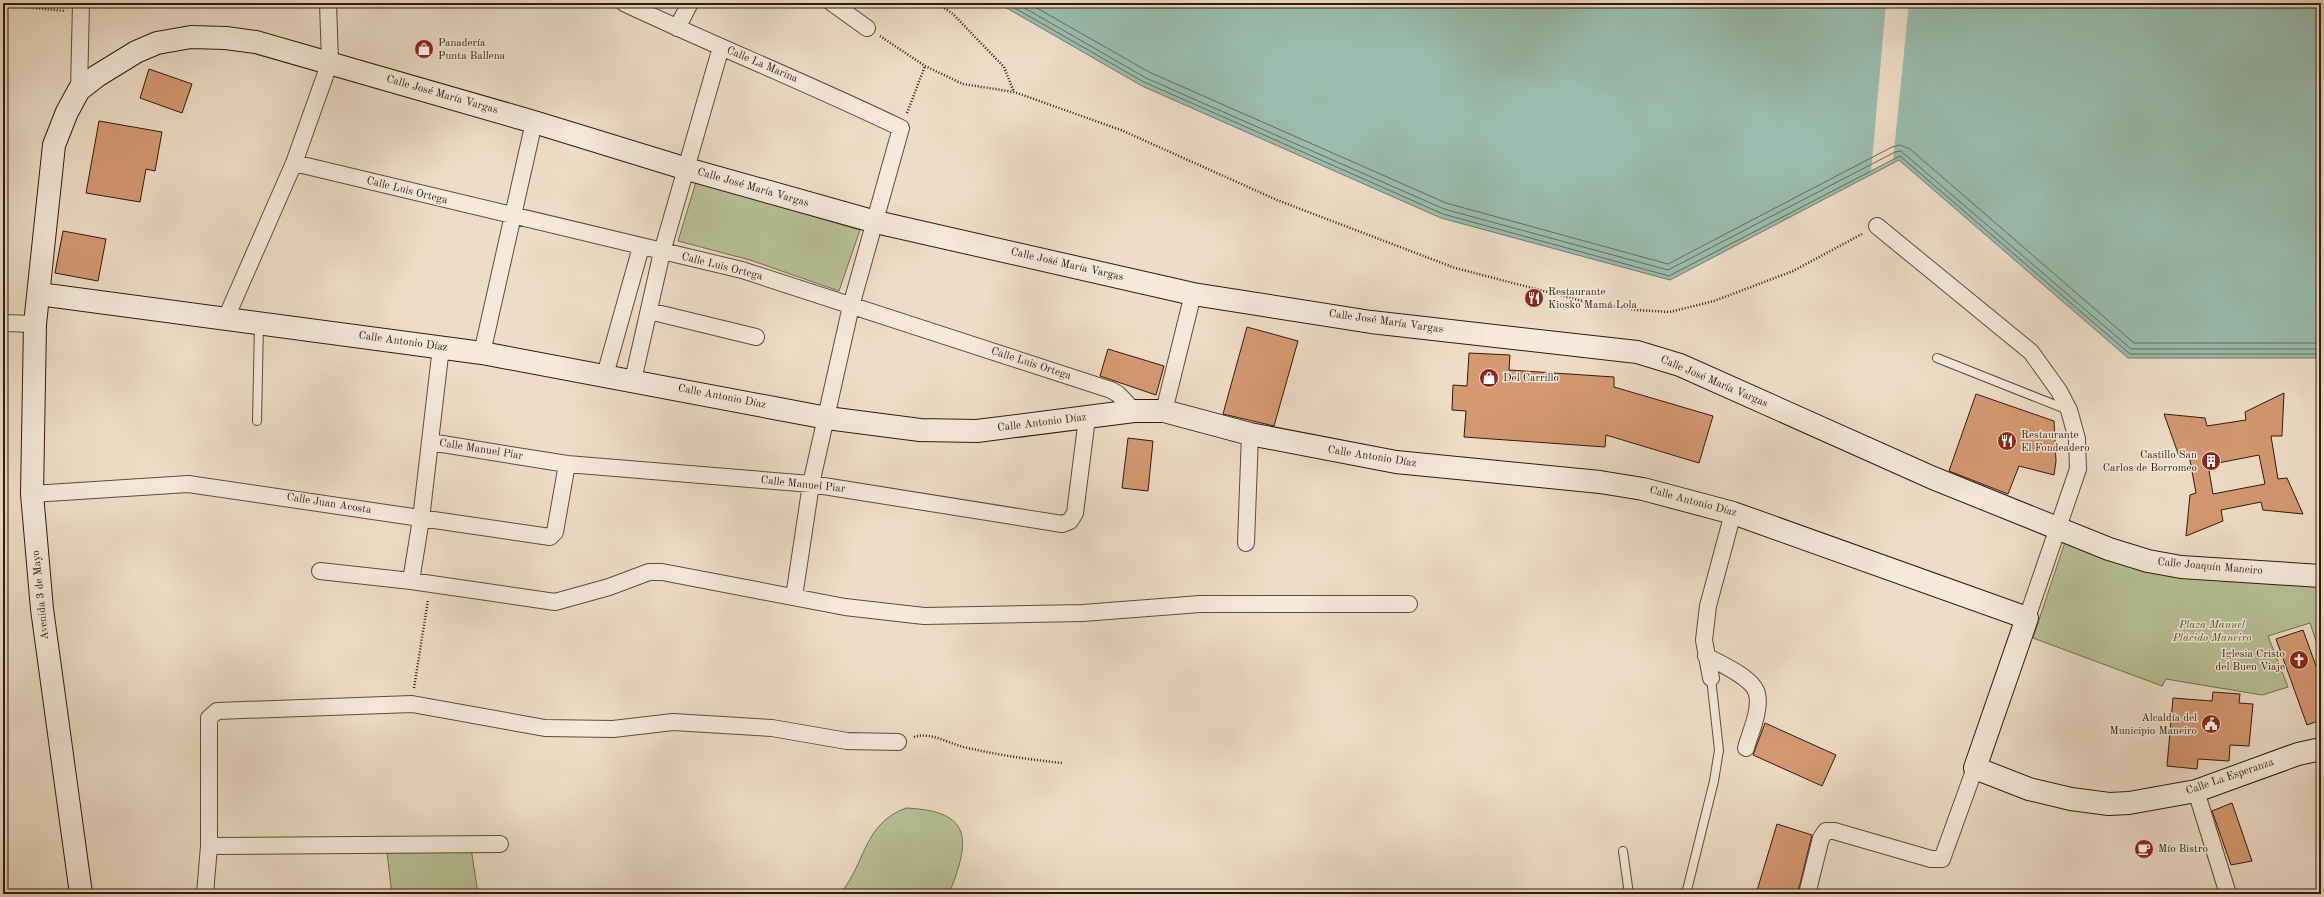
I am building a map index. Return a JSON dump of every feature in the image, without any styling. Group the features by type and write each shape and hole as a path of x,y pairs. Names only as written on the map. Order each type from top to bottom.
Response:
{"street":[{"path":"226,318 294,163 330,62 328,3"},
{"name":"Calle La Marina","path":"624,3 677,28 838,97 901,128"},
{"path":"677,28 690,3"},
{"path":"832,3 867,28"},
{"path":"79,90 81,8"},
{"name":"Calle José María Vargas","path":"79,90 97,76 136,52 157,43 191,37 226,38 256,42 330,62 534,122 687,169 876,222 1193,294 1371,322 1637,352 1660,358 1680,365 1933,478 2057,528"},
{"path":"633,380 662,252 721,47"},
{"name":"Avenida 3 de Mayo","path":"79,90 67,112 54,145 35,324 32,494 42,608 81,894"},
{"path":"482,353 534,122"},
{"path":"794,597 811,484 852,306 901,128"},
{"name":"Calle Luis Ortega","path":"294,163 641,248 742,270 1111,390 1118,394 1134,411"},
{"path":"1807,894 1821,838 1826,831 1834,831 1931,859 1942,859 2078,469 2077,439 2068,410 2059,391 2031,352 1877,226"},
{"path":"605,375 641,248"},
{"name":"Calle Antonio Díaz","path":"39,294 482,353 633,380 827,418 920,430 977,431 1134,411 1164,411 1250,434 1396,462 1600,482 1643,489 1733,513 2027,618"},
{"path":"1164,411 1193,294"},
{"path":"649,311 756,337"},
{"path":"3,323 35,324"},
{"name":"Calle Manuel Piar","path":"411,581 421,519 442,347"},
{"name":"Calle Manuel Piar","path":"430,442 567,464 811,484 1062,524 1070,521 1075,513 1087,418"},
{"path":"1246,543 1250,434"},
{"name":"Calle Juan Acosta","path":"32,494 188,484 550,537 555,532 567,464"},
{"path":"1711,678 1704,640 1708,606 1733,513"},
{"name":"Calle Joaquín Maneiro","path":"2057,528 2109,549 2148,562 2181,567 2321,576"},
{"path":"320,571 411,581 555,602 609,587 649,572 662,572 845,607 924,616 1083,613 1200,604 1409,604"},
{"path":"1706,656 1730,669 1756,689 1758,695 1757,706 1746,748"},
{"path":"205,894 209,846 209,718 217,711 412,704 545,728 613,729 673,722 772,728 847,741 898,742"},
{"name":"Calle La Esperanza","path":"1975,768 2029,789 2071,798 2110,804 2129,803 2196,791 2298,754 2321,749"},
{"path":"2196,791 2228,894"},
{"path":"209,846 500,844"}],"lane":[{"path":"257,421 259,323"},
{"path":"1937,358 2068,410"},
{"path":"1686,894 1714,781 1719,750 1711,678"},
{"path":"1623,852 1629,894"}],"path":[{"path":"937,3 953,14 1004,67 1014,92"},
{"path":"3,5 81,8"},
{"path":"867,28 925,66 963,84 1014,92 1120,130 1277,200 1455,268 1590,303 1636,310 1670,312 1714,300 1792,271 1877,226"},
{"path":"901,128 925,66"},
{"path":"412,704 431,584"},
{"path":"898,742 919,735 998,754 1063,763"}],"green space":[{"path":"696,182 860,230 839,291 750,260 678,241"},
{"name":"Plaza Manuel Plácido Maneiro","path":"2065,542 2321,586 2321,656 2310,623 2268,636 2288,687 2262,695 2166,679 2162,686 2033,638"},
{"path":"906,808 928,810 944,815 955,823 961,832 963,844 961,859 949,894 840,894 849,882 873,834 881,824 892,815"},
{"path":"471,848 478,894 392,894 387,853"}],"water":[{"path":"998,3 2321,3 2321,358 2128,358 1899,160 1670,280 1441,218 1142,86"}],"pier":[{"path":"1886,3 1909,3 1893,161 1871,172"}],"building":[{"path":"149,69 192,84 182,113 140,98"},
{"path":"99,121 162,132 155,171 146,169 140,202 86,193"},
{"path":"63,231 106,239 98,281 55,273"},
{"path":"1247,327 1298,341 1274,426 1223,414"},
{"path":"1108,349 1164,366 1156,395 1100,376"},
{"path":"1469,353 1510,355 1509,370 1614,377 1614,387 1713,416 1699,463 1606,435 1605,447 1464,437 1466,411 1452,410 1453,385 1467,386"},
{"name":"Castillo San Carlos de Borromeo","path":"2284,393 2282,436 2271,436 2278,479 2287,478 2303,514 2263,510 2261,502 2221,510 2223,521 2186,536 2190,495 2196,493 2189,455 2179,456 2164,414 2205,418 2207,426 2246,420 2245,412","holes":["2259,455 2265,484 2213,494 2208,465"]},
{"name":"Restaurante El Fondeadero","path":"1976,394 2054,421 2056,461 2054,475 2019,466 2008,494 1949,471"},
{"path":"1128,438 1153,441 1148,491 1122,488"},
{"name":"Iglesia Cristo del Buen Viaje","path":"2303,630 2321,680 2321,720 2307,725 2276,639"},
{"name":"Alcaldía del Municipio Maneiro","path":"2213,692 2240,694 2239,703 2253,704 2249,746 2230,745 2229,761 2198,759 2197,769 2167,766 2173,698 2212,701"},
{"path":"1765,723 1836,755 1822,786 1753,755"},
{"path":"2232,803 2252,861 2231,865 2212,811"},
{"path":"1777,824 1812,835 1797,894 1756,894"}],"place":[{"name":"Panadería Punta Ballena","path":"424,49"},
{"name":"Restaurante Kiosko Mamá Lola","path":"1534,298"},
{"name":"Del Carrillo","path":"1489,378"},
{"name":"Restaurante El Fondeadero","path":"2007,441"},
{"name":"Castillo San Carlos de Borromeo","path":"2211,461"},
{"name":"Iglesia Cristo del Buen Viaje","path":"2299,660"},
{"name":"Alcaldía del Municipio Maneiro","path":"2211,724"},
{"name":"Mío Bistro","path":"2144,849"}]}
